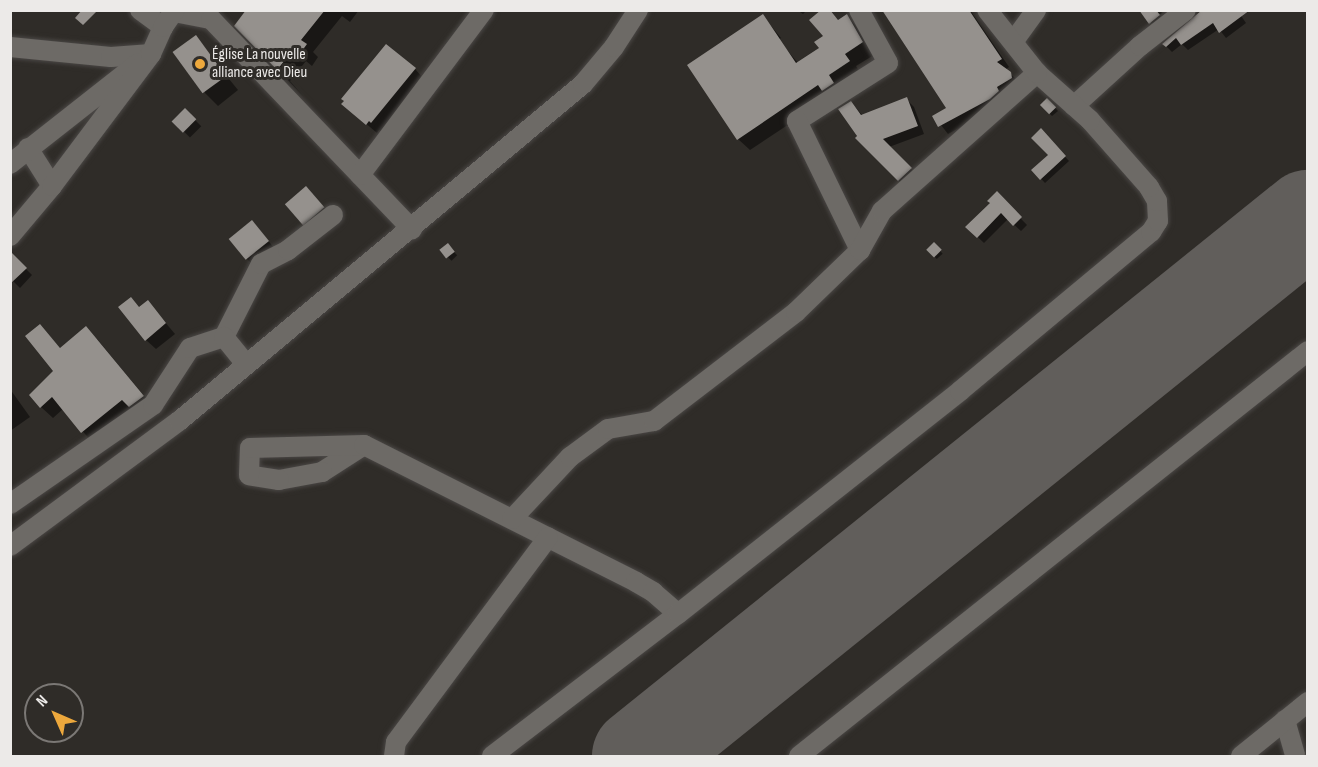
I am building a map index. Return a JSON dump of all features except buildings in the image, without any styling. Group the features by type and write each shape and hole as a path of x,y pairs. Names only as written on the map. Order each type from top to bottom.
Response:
{"street":[{"path":"140,10 171,16 212,19 412,229"},
{"path":"10,546 179,421 245,363 412,229 583,84 614,47 638,10"},
{"path":"860,10 888,63 797,121 861,250"},
{"path":"492,756 678,614 960,391 1151,232 1158,221 1159,211 1149,186 1074,106 1037,73 987,10"},
{"path":"1012,42 1036,10"},
{"path":"1074,106 1140,46 1186,10"},
{"path":"360,175 473,15"},
{"path":"10,236 52,186 151,54 171,16"},
{"path":"10,46 111,57 151,54"},
{"path":"10,164 151,54"},
{"path":"512,519 570,457 608,429 654,421 796,312 861,250 882,211 1037,73"},
{"path":"28,148 52,186"},
{"path":"10,504 153,405 190,348 224,337 261,264 288,250 333,215"},
{"path":"224,337 245,363"},
{"path":"799,756 1308,351"},
{"path":"364,444 322,472 279,480 249,475 250,448 364,444 636,582 653,592 678,614"},
{"path":"394,756 396,742 548,537"},
{"path":"1241,756 1308,702"},
{"path":"1285,720 1294,756"}],"runway":[{"path":"640,756 1308,218"}],"place":[{"name":"Église La nouvelle alliance avec Dieu","path":"200,64"}]}
